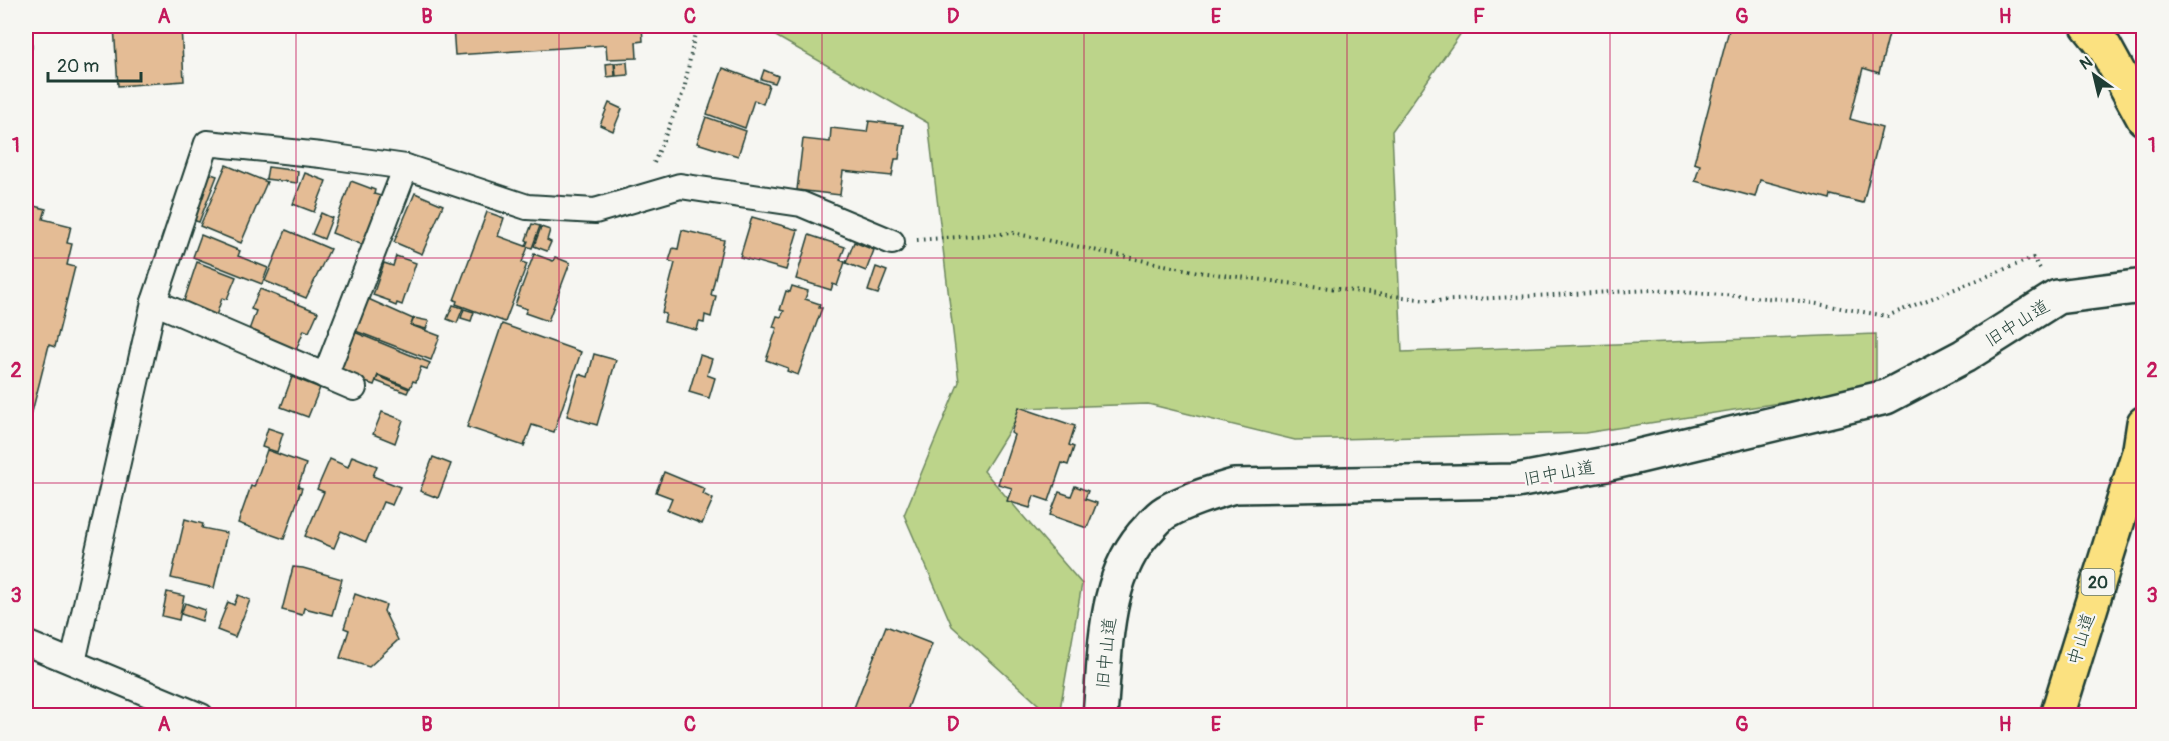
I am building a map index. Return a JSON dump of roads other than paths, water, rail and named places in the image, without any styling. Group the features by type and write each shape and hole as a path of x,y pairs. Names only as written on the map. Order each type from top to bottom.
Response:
{"highway":[{"path":"2088,26 2104,46 2144,119"},
{"name":"中山道","path":"2057,716 2142,436"}],"street":[{"path":"73,662 154,302 207,143 406,167 528,207 595,211 680,186 801,204 892,242"},
{"path":"325,376 406,167"},
{"name":"旧中山道","path":"1100,716 1109,615 1122,567 1141,536 1163,513 1193,499 1234,486 1516,481 1606,464 1886,397 1964,356 2057,297 2144,286"},
{"path":"154,302 354,388"},
{"path":"26,643 201,716"}]}
